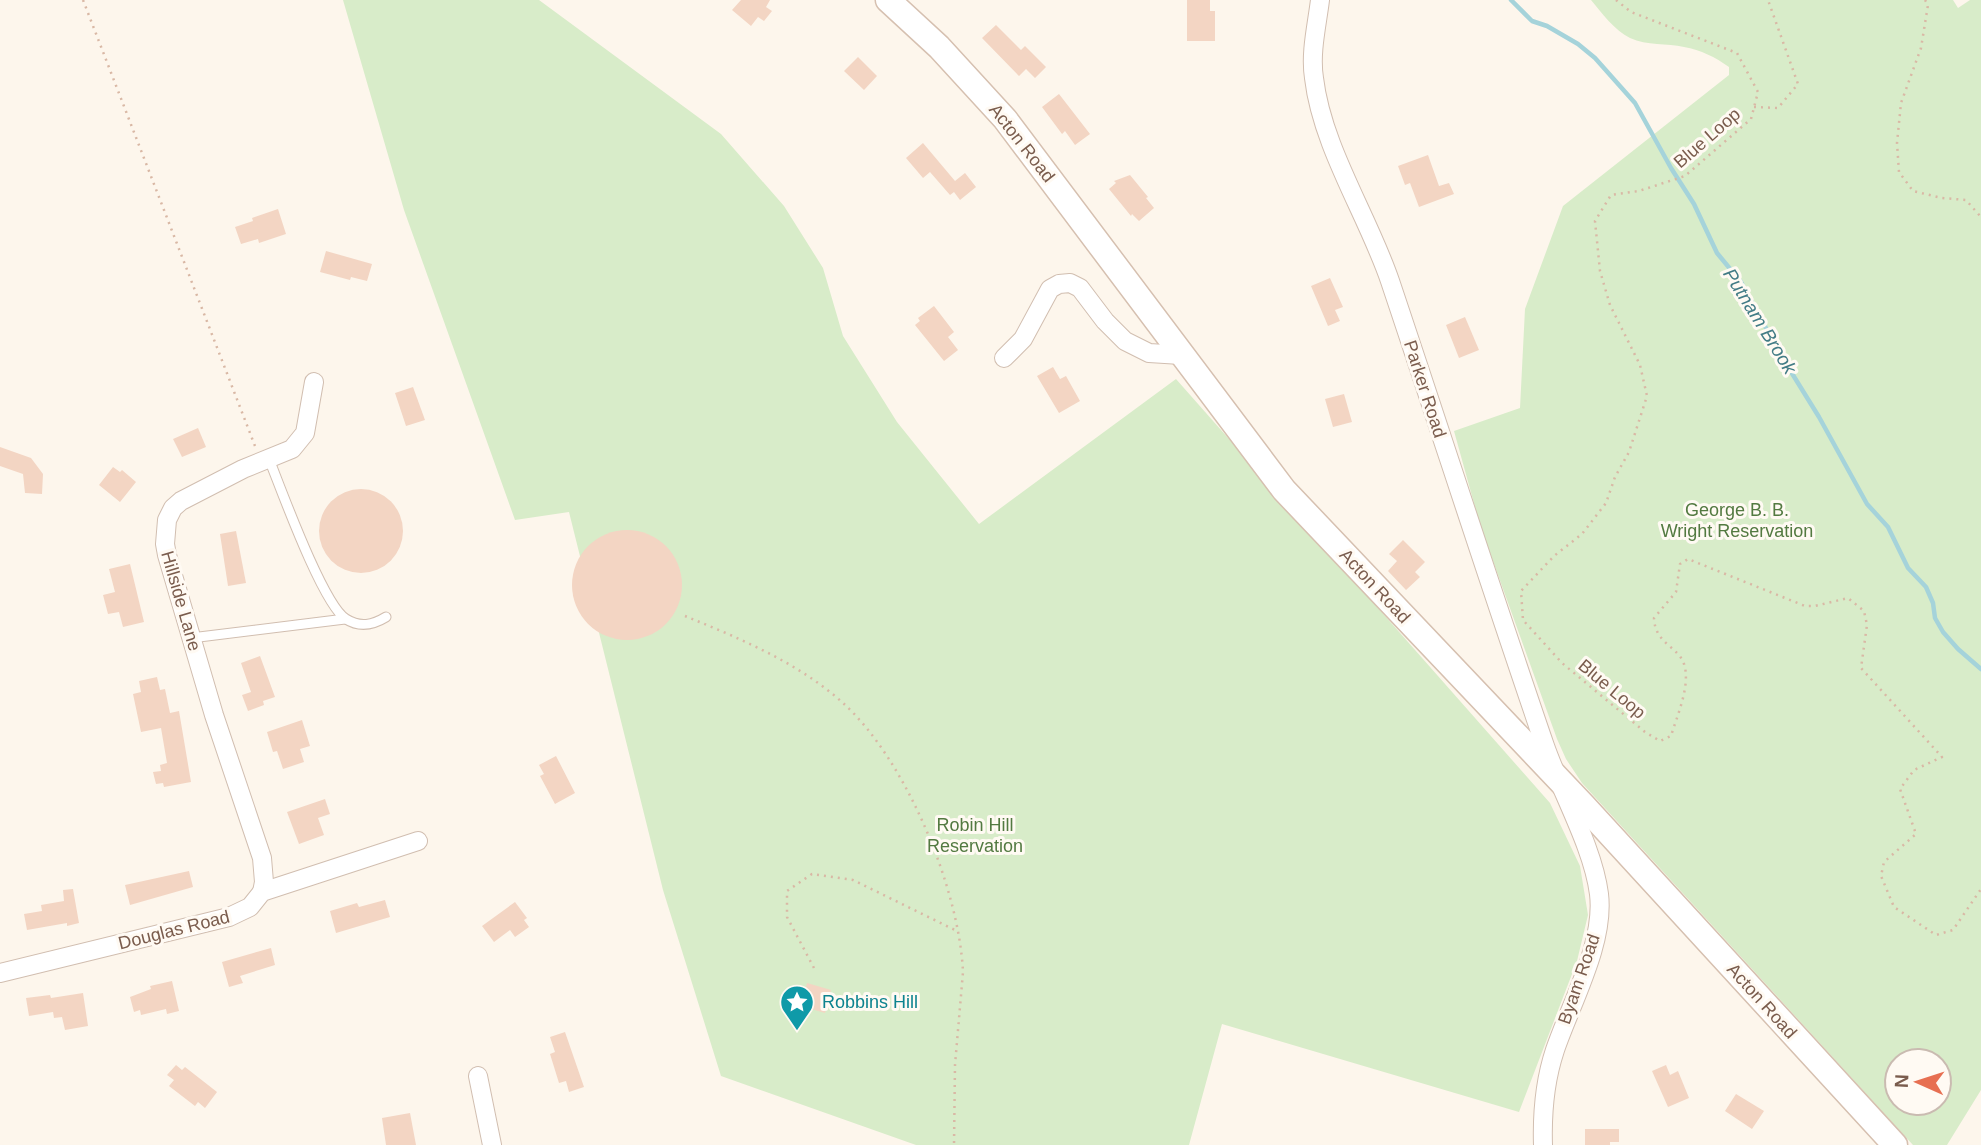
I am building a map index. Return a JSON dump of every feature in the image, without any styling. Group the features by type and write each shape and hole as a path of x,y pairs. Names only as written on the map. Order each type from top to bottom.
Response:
{"main road":[{"name":"Acton Road","path":"888,0 939,47 1005,120 1284,490 1556,778 1895,1145"}],"street":[{"name":"Parker Road","path":"1320,0 1313,70 1322,117 1384,263 1471,531 1556,778"},
{"path":"1004,358 1023,339 1050,289 1059,284 1070,283 1080,288 1105,321 1125,341 1149,352 1181,355"},
{"name":"Hillside Lane","path":"262,892 262,858 167,555 167,520 173,508 181,501 292,449 305,433 314,382"},
{"name":"Byam Road","path":"1543,1145 1549,1069 1594,942 1599,910 1599,894 1591,862 1556,778"},
{"name":"Douglas Road","path":"0,972 229,916 250,908 262,892 418,841"},
{"path":"478,1076 492,1145"}],"lane":[{"path":"265,460 336,612 356,624 375,624 386,617"},
{"path":"191,638 345,619"}],"path":[{"path":"83,0 265,460"},
{"name":"Blue Loop","path":"1616,0 1631,12 1737,53 1758,92 1751,119 1685,176 1639,191 1611,195 1595,221 1600,271 1610,305 1640,365 1647,396 1629,452 1615,477 1606,503 1582,534 1554,555 1521,591 1523,620 1562,663 1645,732 1660,740 1671,736 1685,690 1684,663 1655,630 1654,618 1676,592 1680,564 1688,559 1805,606 1848,598 1864,611 1867,625 1861,668 1942,757 1914,770 1900,789 1916,834 1884,862 1881,876 1894,907 1936,935 1953,930 1981,889"},
{"path":"1754,107 1778,108 1798,84 1768,0"},
{"path":"1925,0 1928,5 1921,48 1901,103 1897,143 1899,172 1913,191 1966,200 1981,217"},
{"path":"685,615 740,639 821,686 859,720 902,782 922,821 938,861 957,931 963,972 955,1065 954,1145"},
{"path":"814,968 787,917 787,891 812,874 853,880 957,931"}],"green space":[{"name":"Robin Hill Reservation","path":"343,0 539,0 721,134 784,206 823,268 843,336 897,422 979,524 1176,379 1550,803 1580,866 1588,915 1577,961 1519,1112 1222,1024 1189,1145 916,1145 721,1076 663,890 569,512 515,520 404,210"},
{"name":"George B. B. Wright Reservation","path":"1591,0 1953,0 1958,8 1970,0 1981,0 1981,1090 1947,1145 1913,1145 1887,1117 1953,1117 1953,1047 1883,1047 1883,1112 1582,783 1557,739 1480,525 1454,431 1520,408 1525,309 1563,206 1729,75 1729,67 1702,52 1643,42 1624,35"}],"building":[{"path":"741,0 770,0 766,7 772,11 764,21 758,17 751,26 732,10"},
{"path":"1187,0 1210,0 1210,11 1215,11 1215,41 1187,41"},
{"path":"996,25 1021,50 1025,46 1046,67 1035,78 1026,69 1019,76 982,38"},
{"path":"858,57 877,76 864,90 844,71"},
{"path":"1059,94 1090,134 1075,145 1065,131 1062,134 1042,107"},
{"path":"923,143 955,181 965,173 976,187 960,200 954,192 950,195 930,172 923,178 906,158"},
{"path":"1428,155 1439,186 1449,183 1454,194 1419,207 1410,183 1405,185 1398,166"},
{"path":"1130,175 1154,208 1139,221 1132,214 1131,216 1109,189 1116,183 1114,181"},
{"path":"278,209 286,234 259,243 258,239 241,244 235,227"},
{"path":"326,251 372,264 367,281 351,277 350,280 320,272"},
{"path":"1330,278 1343,307 1335,310 1340,321 1328,326 1311,286"},
{"path":"934,306 954,332 948,337 958,350 944,361 915,325 920,321 918,318"},
{"path":"1465,317 1479,350 1459,358 1446,325"},
{"path":"1053,367 1060,379 1066,376 1080,401 1059,413 1037,376"},
{"path":"413,387 425,420 406,426 395,393"},
{"path":"1344,394 1352,422 1333,427 1325,399"},
{"path":"198,428 206,447 182,457 173,439"},
{"path":"0,447 31,458 43,474 42,494 25,493 23,474 0,466"},
{"path":"113,467 120,472 122,470 136,482 120,502 99,485"},
{"path":"361,489 377,492 396,508 403,531 400,547 384,566 361,573 345,570 326,554 319,531 322,515 338,496"},
{"path":"627,530 648,534 666,546 678,564 682,585 678,606 666,624 648,636 627,640 606,636 588,624 576,606 572,585 576,564 588,546 606,534"},
{"path":"236,531 246,583 228,586 220,534"},
{"path":"1403,540 1425,562 1415,572 1420,577 1406,590 1388,571 1397,561 1389,554"},
{"path":"130,564 144,622 123,627 119,612 108,614 103,595 115,592 109,569"},
{"path":"260,656 275,697 248,711 242,695 251,692 241,663"},
{"path":"157,677 160,690 165,689 170,713 179,711 191,782 164,787 163,783 156,784 153,772 161,771 160,765 167,763 161,728 141,732 133,694 141,692 139,681"},
{"path":"302,720 310,746 300,749 304,762 283,769 277,751 273,752 267,732"},
{"path":"556,756 575,793 555,804 540,776 544,774 539,765"},
{"path":"325,799 330,814 318,818 324,835 299,844 287,812"},
{"path":"189,871 193,887 130,905 125,885"},
{"path":"73,889 79,923 27,930 24,914 42,911 41,905 64,901 63,890"},
{"path":"385,900 390,917 336,933 330,911 357,903 359,907"},
{"path":"515,902 527,918 524,920 529,927 515,937 510,930 494,942 482,926"},
{"path":"271,948 275,965 240,976 243,983 229,987 222,962"},
{"path":"172,981 179,1011 167,1014 166,1009 141,1015 140,1010 134,1012 130,997 151,989 150,986"},
{"path":"807,983 831,990 825,1013 801,1006"},
{"path":"83,993 88,1026 65,1030 62,1017 54,1018 53,1012 29,1016 26,998 50,995 51,998"},
{"path":"565,1032 584,1087 569,1092 566,1081 559,1083 550,1054 555,1052 550,1037"},
{"path":"176,1065 182,1070 185,1067 217,1092 205,1108 198,1102 195,1106 169,1086 174,1080 167,1075"},
{"path":"1666,1065 1670,1075 1678,1071 1689,1098 1668,1107 1652,1071"},
{"path":"1736,1094 1764,1111 1752,1129 1725,1111"},
{"path":"410,1113 416,1145 386,1145 382,1118"},
{"path":"1585,1129 1619,1129 1619,1142 1610,1142 1610,1145 1585,1145"}],"waterway":[{"name":"Putnam Brook","path":"1511,0 1532,21 1547,26 1578,44 1595,58 1635,103 1694,204 1717,253 1741,282 1867,504 1888,527 1908,568 1926,587 1933,603 1935,618 1943,632 1981,669"}],"place":[{"name":"Robbins Hill","path":"797,1032"}]}
